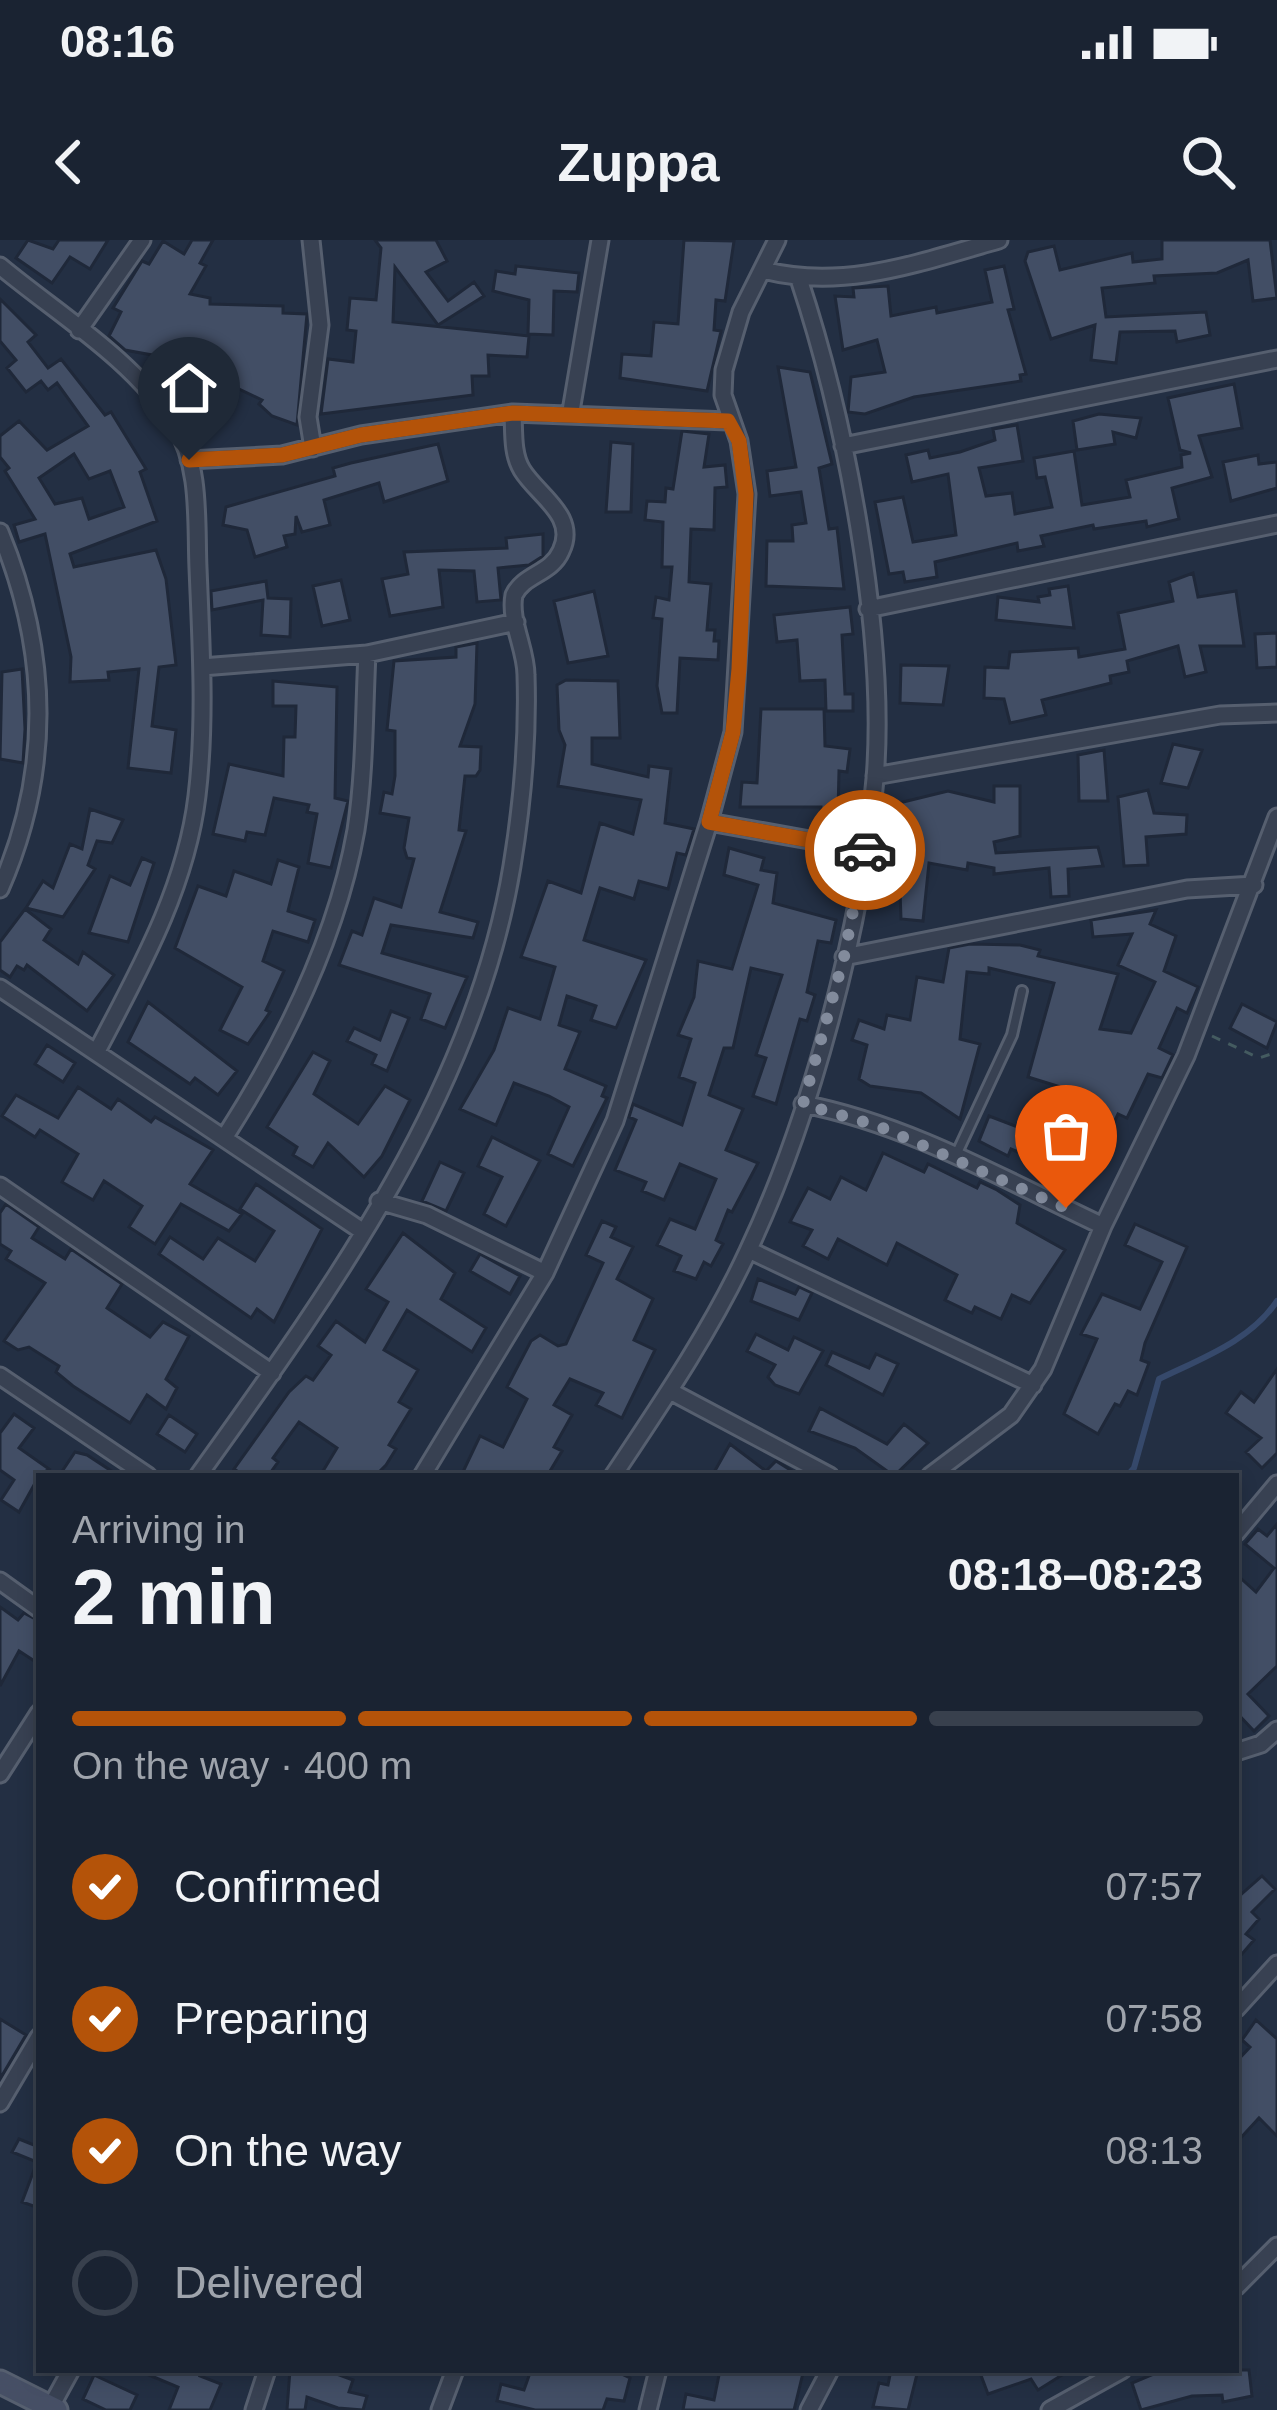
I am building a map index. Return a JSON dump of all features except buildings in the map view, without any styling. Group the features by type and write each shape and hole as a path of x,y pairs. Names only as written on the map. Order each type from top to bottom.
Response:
{"street":[{"path":"79,330 142,240"},
{"path":"311,240 320,311 308,417 313,448"},
{"path":"572,411 600,240"},
{"path":"424,1473 544,1273 629,1087 709,822 733,732 739,669 746,494 739,441 728,421 723,395 729,341 776,240"},
{"path":"763,270 800,279 894,273 941,248 999,240"},
{"path":"0,266 156,400 178,429 189,460 202,667 196,798 151,948 97,1051"},
{"path":"616,1473 670,1391 749,1250 803,1104 844,957 866,850 875,776 868,609 823,348 800,279"},
{"path":"843,446 1277,359"},
{"path":"189,460 313,448 513,413 572,411 728,421"},
{"path":"200,1473 362,1231 478,1006 512,866 526,670 512,605 519,584 554,565 565,544 564,523 520,467 513,413"},
{"path":"868,609 1277,524"},
{"path":"0,532 28,614 40,726 25,830 0,889"},
{"path":"202,667 367,654 516,622"},
{"path":"226,1135 289,1023 338,897 356,830 367,654"},
{"path":"875,776 1220,715 1277,713"},
{"path":"934,1473 1011,1414 1033,1385 1197,1029 1277,817"},
{"path":"709,822 866,850"},
{"path":"844,957 1172,892 1255,885"},
{"path":"0,988 226,1135 362,1231"},
{"path":"803,1104 840,1111 956,1157 1103,1226"},
{"path":"0,1186 272,1372"},
{"path":"379,1201 427,1215 544,1273"},
{"path":"749,1250 1033,1385"},
{"path":"0,1376 144,1473"},
{"path":"670,1391 824,1473"},
{"path":"1239,1529 1277,1484"},
{"path":"0,1582 36,1607"},
{"path":"0,1774 36,1718"},
{"path":"1239,1751 1261,1744 1277,1730"},
{"path":"1239,2006 1277,1964"},
{"path":"2,2092 36,2041"},
{"path":"1239,2284 1277,2246"},
{"path":"0,2382 52,2409 69,2373"},
{"path":"254,2410 266,2373"},
{"path":"440,2410 454,2373"},
{"path":"648,2410 657,2373"},
{"path":"809,2410 828,2373"},
{"path":"1051,2410 1117,2373"}],"lane":[{"path":"956,1157 1012,1035 1022,992"}],"path":[{"path":"1197,1029 1259,1058 1277,1052"}],"waterway":[{"path":"1130,1473 1159,1379 1239,1338 1277,1301"}],"way so far":[{"path":"865,850 844,957 803,1104 840,1111 878,1126 1066,1208"}],"route":[{"path":"189,460 282,455 361,435 513,413 572,411 728,421 739,441 746,494 739,669 733,732 709,822 865,850"}]}
